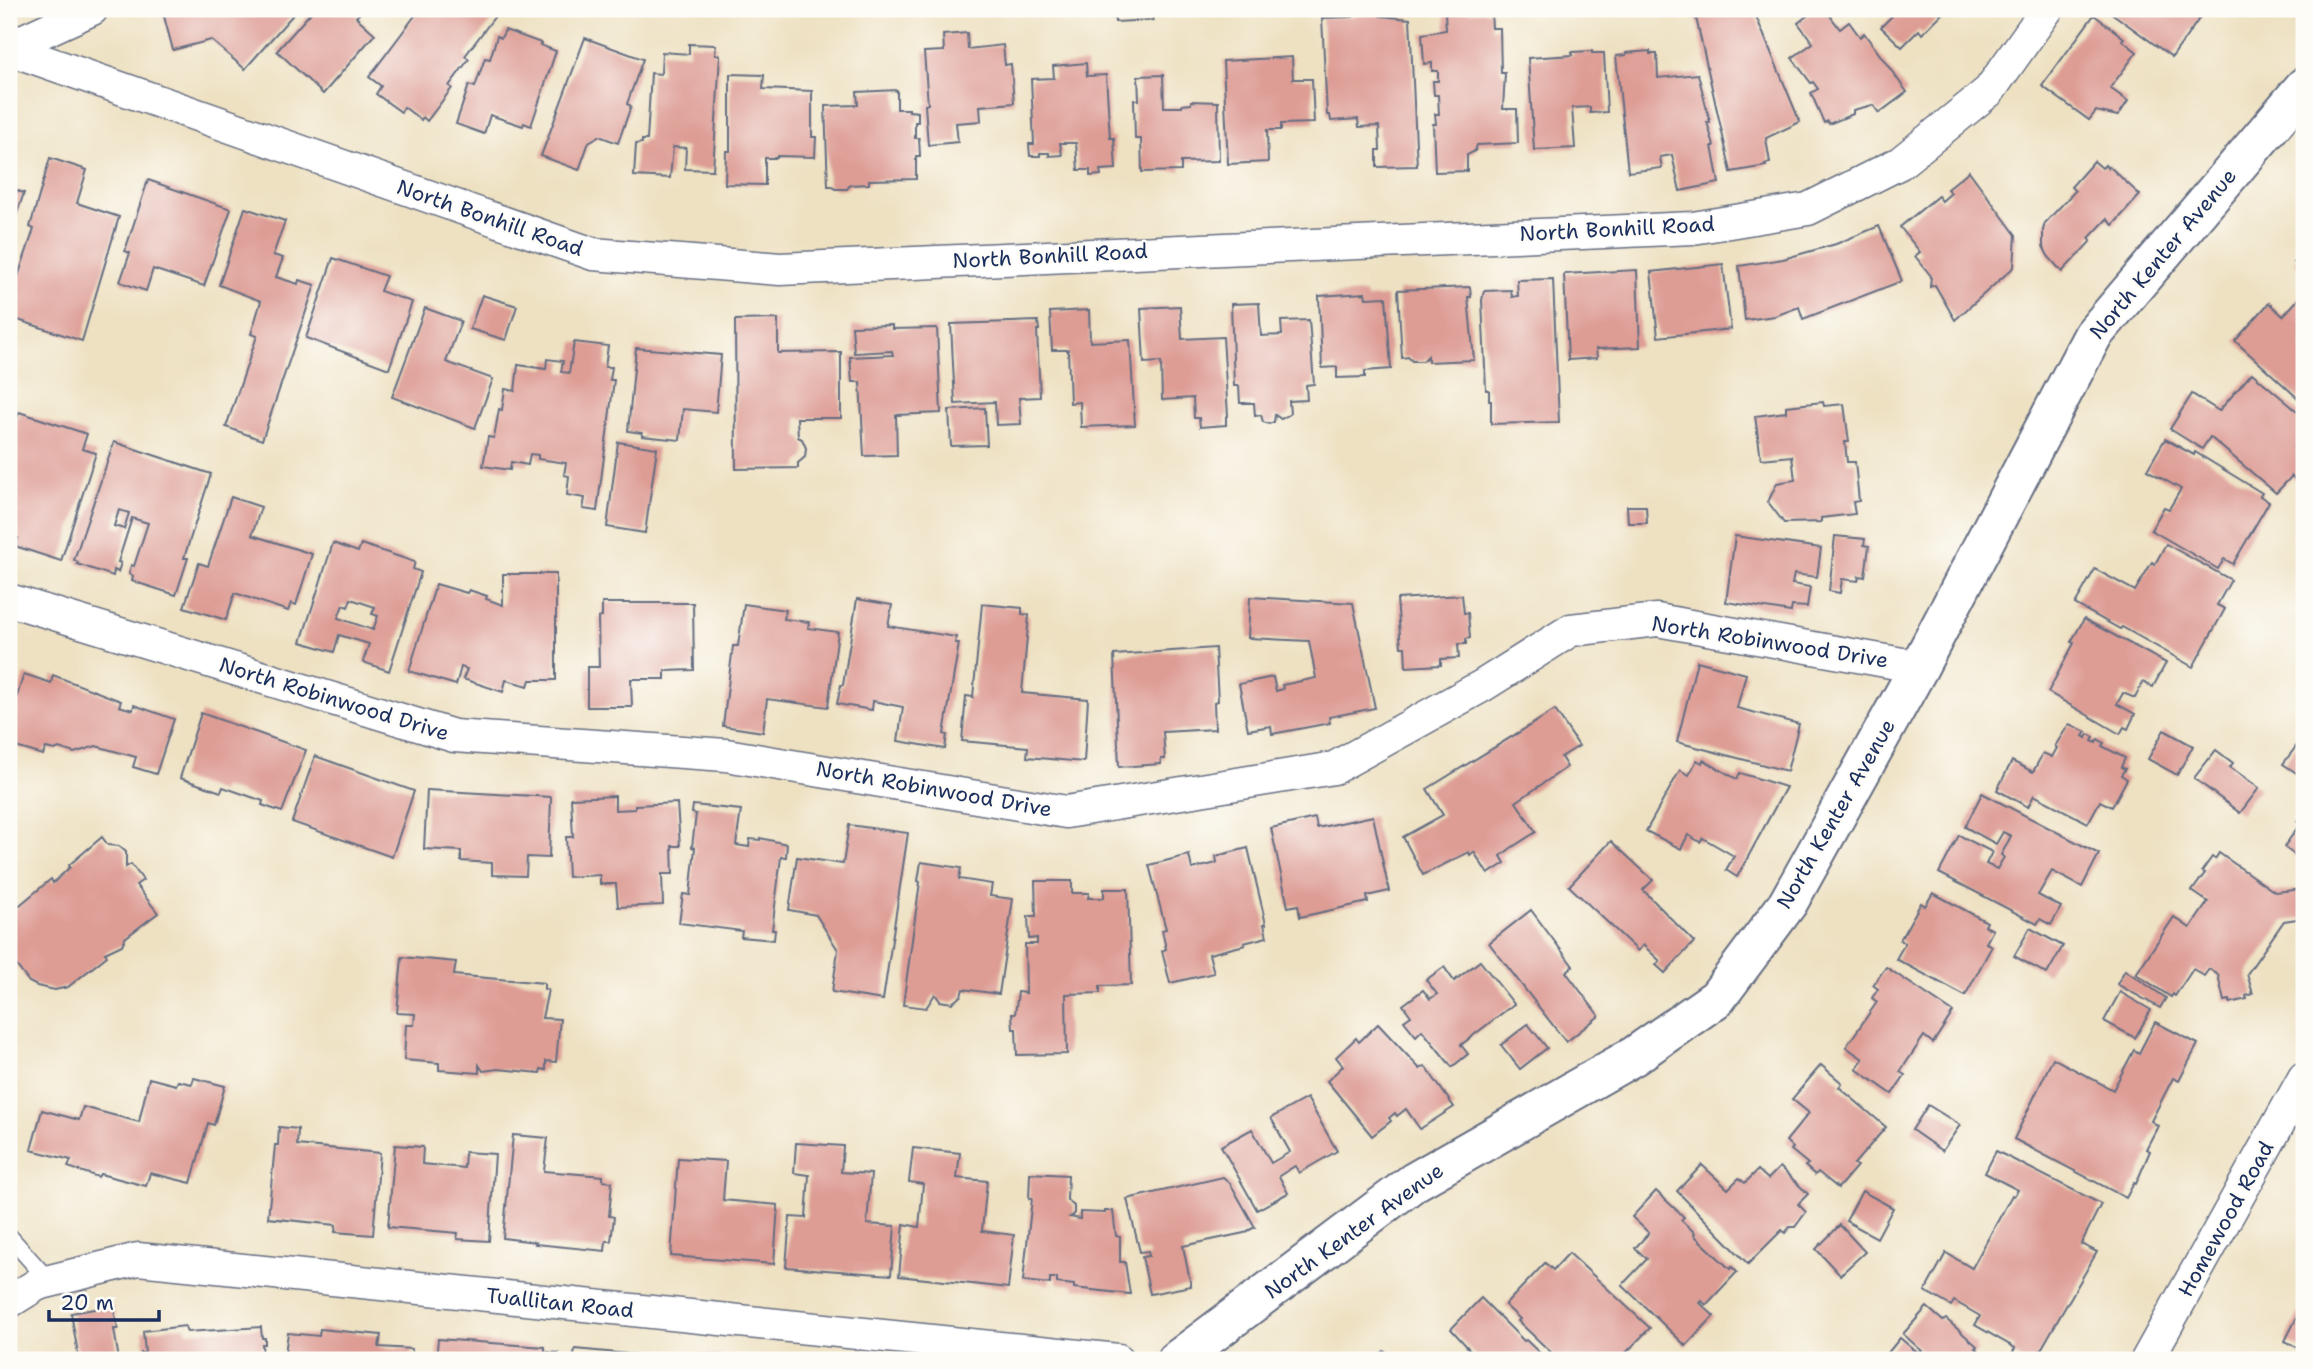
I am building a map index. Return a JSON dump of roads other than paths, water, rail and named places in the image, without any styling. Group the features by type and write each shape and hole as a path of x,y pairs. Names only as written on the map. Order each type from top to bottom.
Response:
{"street":[{"path":"9,48 92,9"},
{"name":"North Bonhill Road","path":"9,48 593,254 780,269 1693,228 1808,209 1900,163 1989,91 2047,9"},
{"name":"North Kenter Avenue","path":"1178,1360 1414,1182 1634,1056 1717,998 1788,903 1919,667 2093,335 2304,87"},
{"name":"North Robinwood Drive","path":"9,600 454,736 726,755 1066,812 1334,768 1482,686 1571,630 1657,620 1919,667"},
{"name":"Homewood Road","path":"2147,1360 2304,1078"},
{"name":"Tuallitan Road","path":"9,1302 38,1284 138,1259 1118,1360"}],"lane":[{"path":"9,1236 49,1282"}]}
